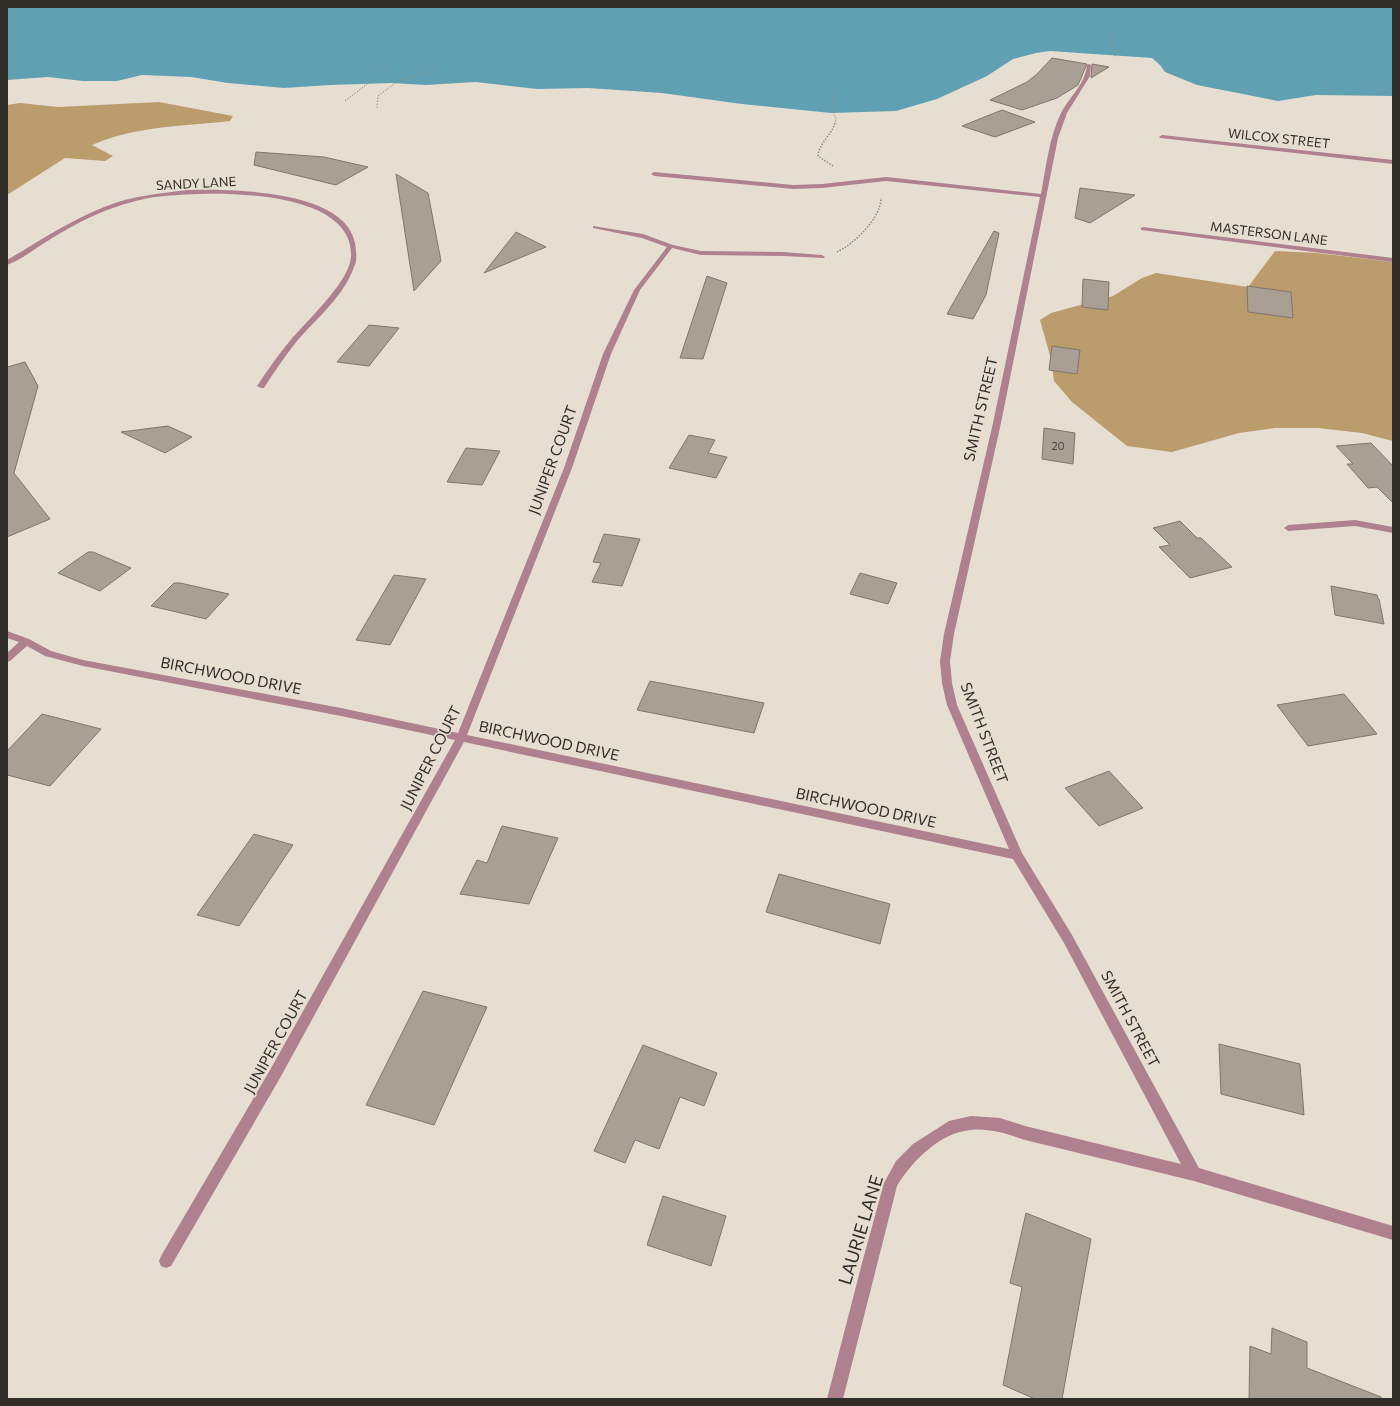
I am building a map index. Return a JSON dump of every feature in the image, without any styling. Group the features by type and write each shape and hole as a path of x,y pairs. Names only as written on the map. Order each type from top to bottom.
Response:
{"street":[{"name":"SMITH STREET","path":"1089,65 1088,76 1064,113 1060,123 1043,196 997,423 948,634 945,661 947,683 952,705 1017,855 1068,939 1194,1174"},
{"name":"WILCOX STREET","path":"1162,137 1393,162"},
{"path":"654,174 793,187 822,186 886,179 1043,196"},
{"name":"SANDY LANE","path":"7,263 70,225 92,214 122,204 166,194 217,191 268,195 308,205 334,216 343,223 353,240 354,259 351,270 342,285 294,340 261,386"},
{"path":"595,227 644,236 671,246 701,253 783,254 822,257"},
{"name":"MASTERSON LANE","path":"1143,229 1393,260"},
{"name":"JUNIPER COURT","path":"166,1261 276,1074 461,738 568,468 607,354 637,290 671,246"},
{"path":"1288,528 1355,523 1393,530"},
{"name":"BIRCHWOOD DRIVE","path":"7,634 26,641 48,654 83,663 341,712 1017,855"},
{"path":"7,659 26,641"},
{"name":"LAURIE LANE","path":"835,1399 869,1263 891,1183 901,1166 918,1149 949,1128 971,1123 1000,1125 1025,1133 1194,1174"},
{"path":"1194,1174 1393,1233"}],"path":[{"path":"1112,31 1115,57"},
{"path":"377,108 378,96 398,81 429,72 445,57"},
{"path":"345,101 397,60"},
{"path":"1371,78 1390,96"},
{"path":"1319,79 1336,96"},
{"path":"834,91 834,115"}],"shaded area":[{"path":"159,102 233,116 230,121 142,130 108,139 92,145 113,156 105,161 65,158 7,195 7,105 20,103 58,107"},
{"path":"1275,251 1317,253 1393,262 1393,441 1362,433 1318,428 1275,428 1239,433 1172,452 1127,446 1072,402 1054,381 1051,359 1040,320 1051,313 1113,296 1142,278 1156,273 1248,287"}],"water":[{"path":"7,7 1393,7 1393,96 1316,95 1278,101 1197,85 1165,72 1152,58 1050,51 1013,59 987,76 937,99 896,111 831,113 742,104 662,93 588,88 537,89 476,82 426,85 391,83 284,88 228,83 191,77 142,75 117,81 83,81 48,77 7,80"}],"building":[{"path":"1052,58 1087,64 1078,85 1057,98 1022,110 990,100 1027,82"},
{"path":"1092,64 1109,67 1091,78"},
{"path":"1002,110 1035,122 995,137 962,126"},
{"path":"256,152 324,157 368,167 336,185 254,165"},
{"path":"396,174 428,193 441,261 414,291"},
{"path":"1080,188 1135,195 1090,223 1075,218"},
{"path":"994,231 999,233 986,295 973,319 947,314"},
{"path":"516,232 546,247 484,273"},
{"path":"707,276 727,283 703,359 680,358"},
{"path":"1083,279 1109,282 1108,310 1082,307"},
{"path":"1247,286 1291,292 1293,318 1248,312"},
{"path":"369,325 399,328 369,366 337,362"},
{"path":"1052,346 1080,350 1077,374 1049,370"},
{"path":"25,362 38,386 14,473 50,519 7,537 7,367"},
{"path":"168,426 192,437 165,453 121,432"},
{"path":"1044,428 1075,433 1073,464 1042,459"},
{"path":"689,435 715,440 708,453 727,457 716,478 669,468"},
{"path":"1371,443 1393,466 1393,503 1377,487 1368,488 1347,464 1353,464 1336,446"},
{"path":"466,448 500,451 482,485 447,482"},
{"path":"1180,521 1197,538 1201,538 1232,567 1190,578 1159,547 1170,545 1153,528"},
{"path":"604,534 640,539 622,586 592,582 601,563 593,562"},
{"path":"88,552 93,552 131,568 100,591 58,573"},
{"path":"860,573 897,583 888,604 850,594"},
{"path":"394,575 426,579 390,645 356,640"},
{"path":"174,583 229,594 206,619 151,606"},
{"path":"1331,586 1377,595 1384,624 1335,615"},
{"path":"650,681 764,703 754,733 637,710"},
{"path":"1344,694 1377,734 1308,746 1277,705"},
{"path":"42,714 101,729 50,786 7,775 7,751"},
{"path":"1109,771 1143,808 1099,826 1065,788"},
{"path":"502,826 558,838 529,904 460,894 477,860 487,863"},
{"path":"254,834 293,845 239,926 197,915"},
{"path":"779,874 890,904 880,944 766,912"},
{"path":"423,991 487,1007 434,1125 366,1105"},
{"path":"1219,1044 1300,1064 1304,1115 1221,1094"},
{"path":"643,1045 717,1073 704,1106 680,1097 659,1149 635,1140 625,1163 594,1151"},
{"path":"663,1196 726,1216 711,1266 647,1245"},
{"path":"1026,1213 1091,1239 1062,1399 1035,1399 1003,1385 1022,1287 1010,1283"},
{"path":"1272,1328 1307,1342 1307,1368 1381,1397 1381,1399 1249,1399 1250,1346 1271,1354"}]}
